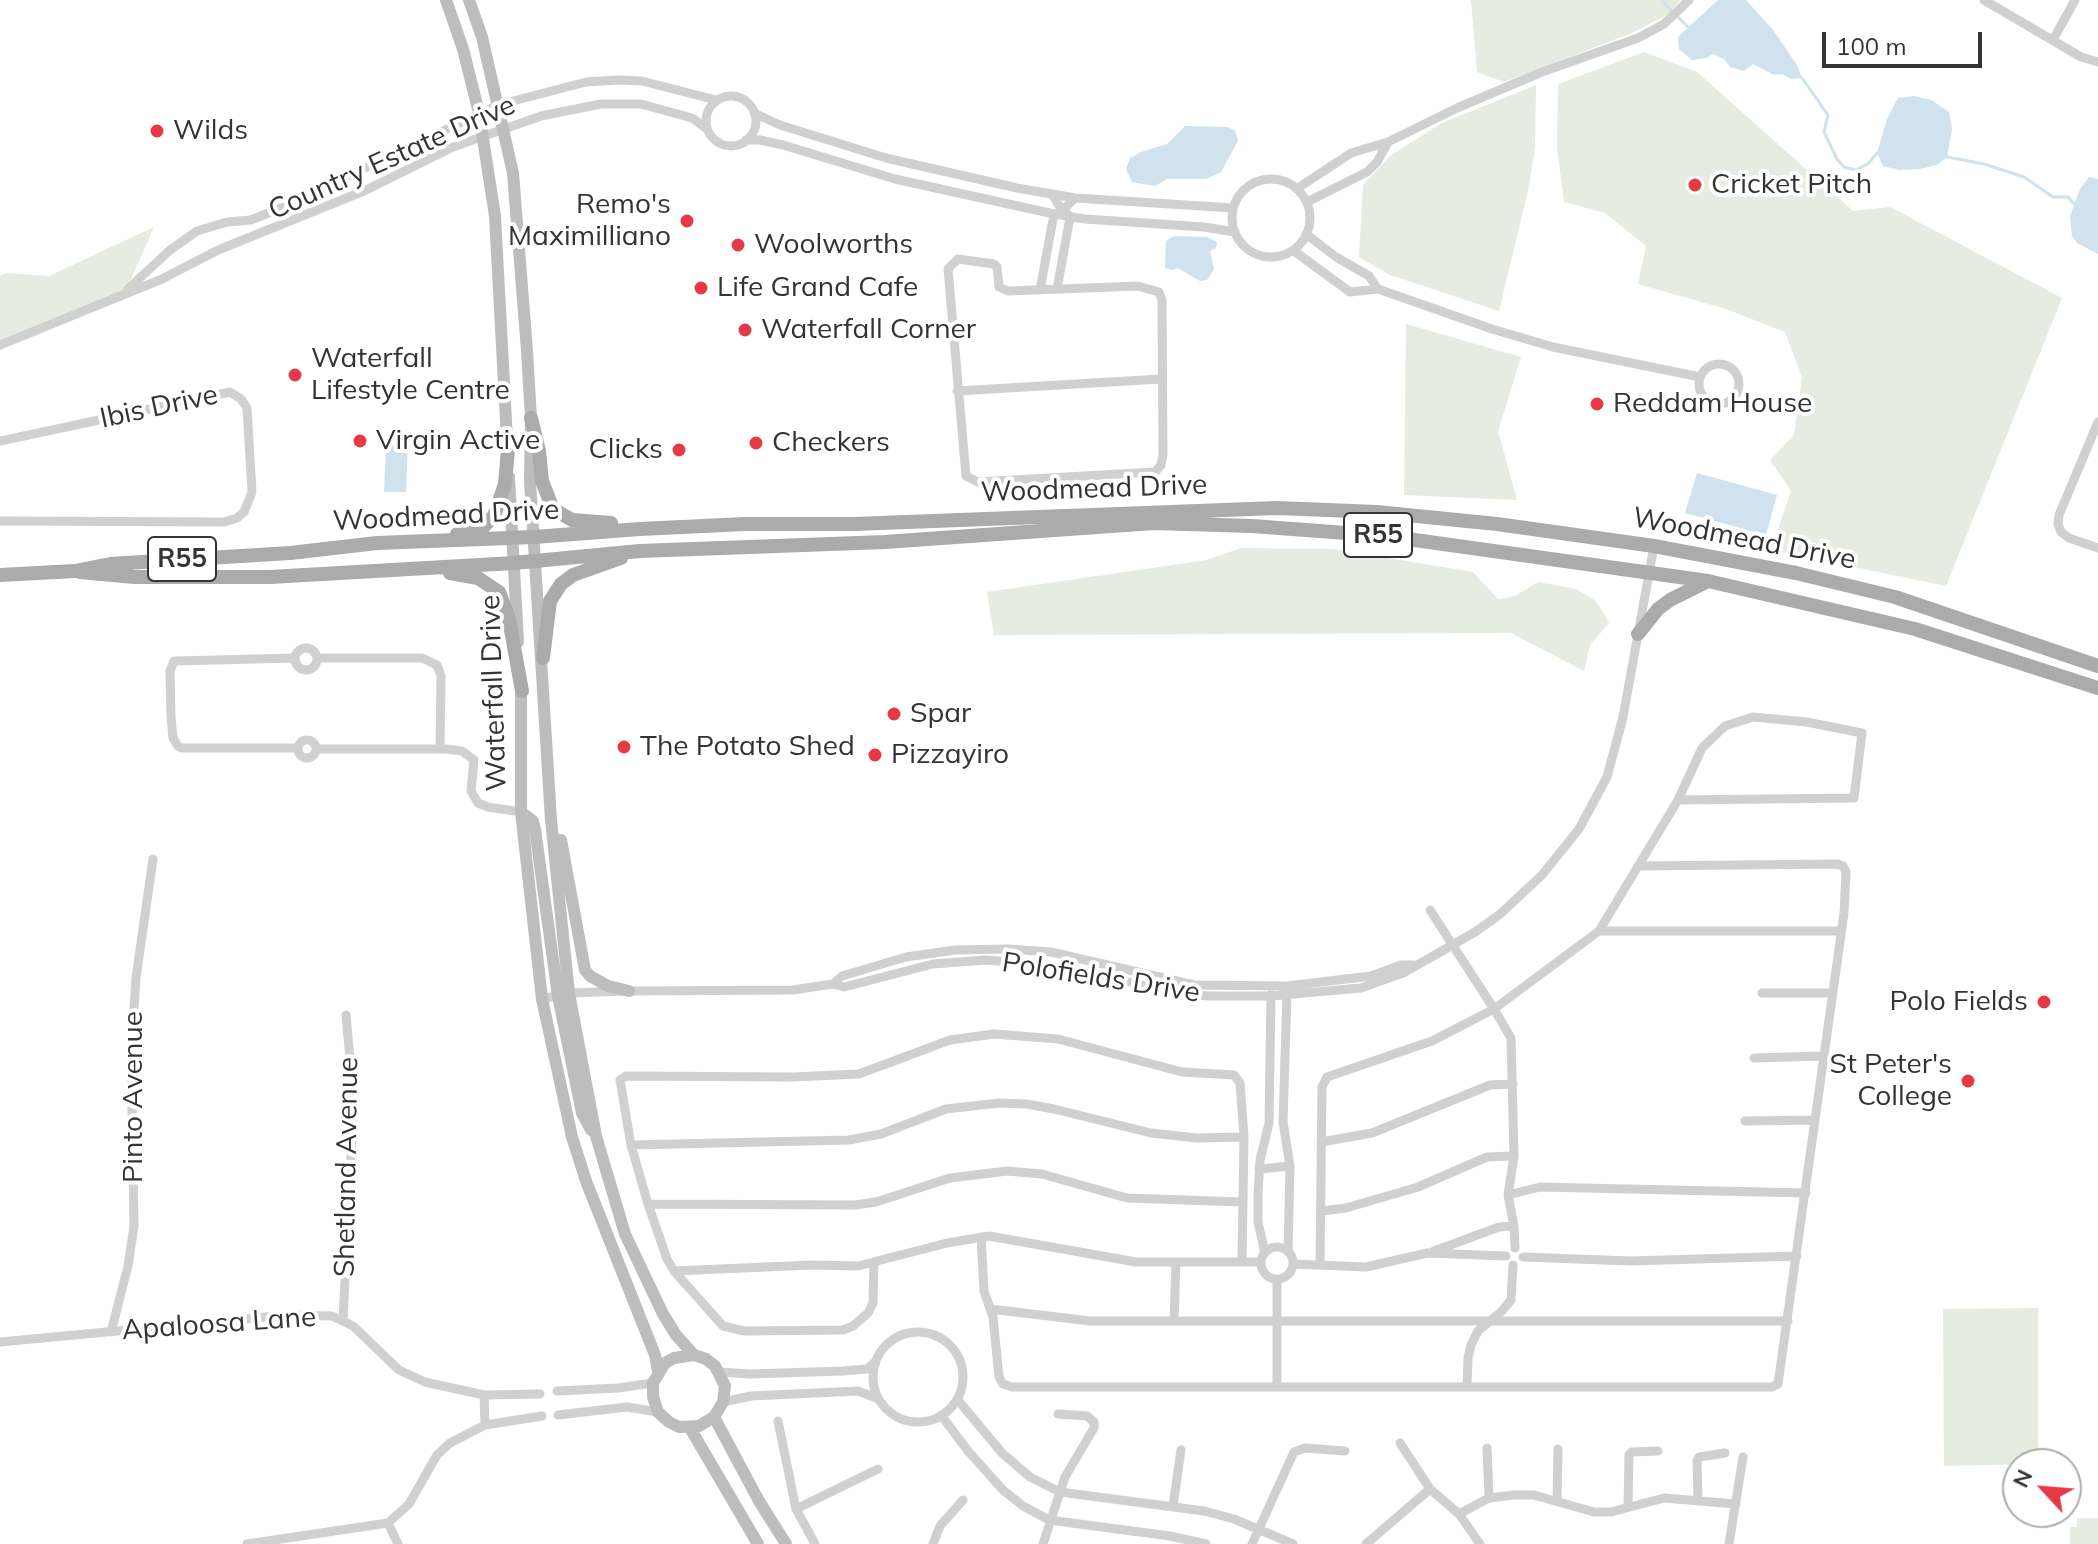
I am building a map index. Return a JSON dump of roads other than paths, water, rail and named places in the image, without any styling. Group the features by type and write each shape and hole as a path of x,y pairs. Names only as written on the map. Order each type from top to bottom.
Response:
{"main road":[{"name":"Waterfall Drive","path":"446,0 463,49 479,113 495,216 522,691 521,812 542,999 577,1151 650,1340 656,1377"},
{"name":"Waterfall Drive","path":"469,0 482,37 513,173 531,418 530,481 564,995 596,1136 625,1234 663,1314 694,1355"},
{"path":"531,418 542,481 553,509 572,520 640,529"},
{"path":"377,543 468,533 482,528 498,509 505,484 508,450"},
{"name":"Woodmead Drive","path":"0,575 75,571 110,564 290,553 377,543 745,524 854,524 1277,508 1377,512 1654,546 1796,573 1895,597 2098,666"},
{"name":"Woodmead Drive","path":"75,571 170,578 363,573 640,551 885,542 1154,523 1386,536 1708,581 1915,629 2098,688"},
{"path":"543,658 550,601 561,584 583,571 640,551"},
{"path":"363,573 439,571 478,578 491,585 505,604 522,691"},
{"path":"1638,634 1658,609 1708,581"},
{"path":"521,812 533,821 535,829 564,995"},
{"path":"551,820 560,835 585,970 598,982 629,991"},
{"path":"694,1355 706,1359 720,1372 725,1386 723,1402 714,1417 699,1426 690,1428 669,1422 658,1412 653,1397 656,1377 674,1358 694,1355"},
{"path":"714,1417 786,1544"},
{"path":"690,1428 758,1544"}],"street":[{"path":"1984,0 2081,57 2098,62"},
{"path":"2053,40 2075,0"},
{"path":"1298,188 1343,157 1388,142 1542,72 1638,38 1664,24 1687,2"},
{"name":"Country Estate Drive","path":"126,291 179,242 197,231 227,222 251,220 281,208 498,105 586,82 618,80 642,81 716,100"},
{"path":"735,96 747,102 754,113 755,128 746,140 737,145 723,145 712,138 707,129 707,113 716,100 735,96"},
{"name":"Country Estate Drive","path":"0,345 126,291 162,279 218,250 312,214 453,147 553,113 616,103 641,104 692,118 707,129"},
{"path":"754,113 771,122 886,158 1053,195 1233,208"},
{"path":"746,140 771,142 895,179 1062,214 1235,232"},
{"path":"1307,202 1367,172 1377,162 1388,142"},
{"path":"1268,178 1284,180 1298,188 1307,202 1310,218 1306,234 1294,251 1272,258 1249,251 1235,232 1233,208 1240,193 1252,183 1268,178"},
{"path":"1053,195 1062,214 1057,289"},
{"path":"1040,290 1062,214 1075,198"},
{"path":"1306,234 1336,257 1369,276 1378,289"},
{"path":"1294,251 1353,293 1378,289 1553,347 1700,377"},
{"path":"958,259 990,262 997,267 1002,290 1040,290 1138,286 1156,289 1162,300 1163,454 1159,468 1152,473 973,481 963,471 949,266 958,259"},
{"path":"1724,364 1730,366 1738,377 1738,389 1730,400 1717,404 1701,393 1700,377 1711,365 1724,364"},
{"path":"957,391 1161,379"},
{"name":"Ibis Drive","path":"0,441 230,392 241,399 247,408 252,492 244,512 224,522 0,521"},
{"path":"2098,422 2058,524 2061,532 2069,538 2098,548"},
{"name":"Polofields Drive","path":"542,999 629,991 779,991 833,984 844,987 933,964 985,960 1083,970 1164,991 1208,996 1361,988 1403,973 1499,915 1542,875 1579,829 1595,803 1614,754 1654,546"},
{"path":"307,648 318,658 309,670 299,667 295,658 301,649 307,648"},
{"path":"295,658 174,661 170,671 171,717 173,738 178,746 297,748 302,757 307,758 315,754 316,749 462,751 474,760 471,791 478,803 521,812"},
{"path":"318,658 422,658 432,662 441,676 440,749"},
{"path":"1599,931 1678,800 1702,748 1725,726 1753,717 1807,722 1862,733 1854,798 1678,800"},
{"name":"Pinto Avenue","path":"111,1332 128,1266 134,1226 131,1054 136,978 153,859"},
{"path":"981,1237 984,1291 994,1326 999,1377 1003,1384 1012,1387 1772,1387 1778,1384 1847,888 1846,872 1838,864 1638,866"},
{"path":"1430,910 1511,1038 1514,1156 1508,1195 1515,1248"},
{"path":"1320,1265 1322,1087 1327,1077 1432,1041 1494,1009 1599,931 1841,931"},
{"path":"1277,1280 1287,1276 1293,1264 1288,1252 1290,1166 1283,1122 1287,991"},
{"path":"1272,992 1269,1123 1259,1169 1258,1222 1263,1272 1277,1280"},
{"path":"1762,993 1832,993"},
{"name":"Shetland Avenue","path":"343,1320 352,1134 352,1081 346,1015"},
{"path":"874,1262 873,1303 868,1313 853,1326 843,1330 732,1330 723,1326 667,1259 631,1145 619,1083 626,1076 793,1077 859,1074 950,1040 994,1034 1058,1039 1182,1072 1234,1075 1240,1083 1244,1137 1242,1262"},
{"path":"1754,1058 1824,1056"},
{"path":"1321,1142 1372,1133 1490,1085 1513,1084"},
{"path":"631,1145 849,1140 881,1134 946,1109 999,1103 1054,1109 1151,1133 1197,1138 1244,1137"},
{"path":"1745,1121 1815,1120"},
{"path":"1269,1123 1283,1122"},
{"path":"1321,1211 1346,1208 1418,1187 1487,1157 1514,1156"},
{"path":"1259,1169 1290,1166"},
{"path":"648,1204 855,1205 876,1202 950,1178 1007,1171 1042,1174 1127,1198 1242,1202"},
{"path":"1508,1195 1540,1187 1806,1193"},
{"path":"1293,1264 1366,1267 1427,1253 1499,1227 1514,1226"},
{"path":"674,1271 858,1266 981,1237 1006,1238 1119,1260 1176,1263 1242,1262 1263,1257 1274,1247 1288,1252"},
{"path":"1427,1253 1521,1262 1522,1252 1515,1248"},
{"path":"1467,1386 1468,1358 1478,1331 1511,1300 1508,1251 1515,1248"},
{"path":"1523,1257 1631,1261 1797,1256"},
{"path":"1174,1321 1176,1263"},
{"path":"1277,1280 1277,1386"},
{"path":"990,1309 1090,1321 1788,1321"},
{"name":"Apaloosa Lane","path":"0,1342 287,1315 332,1316 353,1326 399,1370 425,1382 484,1395 540,1394"},
{"path":"720,1372 750,1374 860,1370 871,1366 886,1346 897,1338 922,1332 934,1335 954,1351 960,1362 963,1375 957,1399 941,1415 922,1422 911,1422 892,1414 879,1399 873,1379 876,1360"},
{"path":"557,1391 618,1388 656,1377"},
{"path":"582,1389 584,1411"},
{"path":"723,1402 751,1396 858,1391 879,1399"},
{"path":"484,1395 485,1425"},
{"path":"957,1399 985,1435 1030,1477 1060,1492 1204,1511 1293,1544"},
{"path":"558,1415 627,1407 658,1412"},
{"path":"1043,1544 1070,1466 1094,1428 1094,1422 1087,1416 1058,1414"},
{"path":"941,1415 968,1451 1011,1497 1049,1520 1170,1536 1206,1544"},
{"path":"247,1544 388,1523 409,1504 442,1450 485,1425 542,1416"},
{"path":"778,1421 796,1509 815,1544"},
{"path":"1400,1443 1430,1489 1459,1514 1480,1544"},
{"path":"1252,1544 1294,1452 1305,1448 1345,1451"},
{"path":"1487,1448 1489,1498"},
{"path":"1557,1501 1558,1449"},
{"path":"1173,1506 1181,1450"},
{"path":"1628,1506 1629,1455 1632,1452 1658,1451"},
{"path":"1698,1499 1699,1457 1725,1453"},
{"path":"1729,1544 1743,1457"},
{"path":"796,1509 878,1469"},
{"path":"1366,1544 1430,1489"},
{"path":"1459,1514 1489,1498 1534,1495 1594,1512 1611,1512 1664,1498 1736,1504"},
{"path":"933,1544 940,1526 963,1500"},
{"path":"388,1523 398,1544"}],"water":[{"path":"1718,0 1746,0 1773,30 1797,65 1802,78 1774,75 1753,64 1744,71 1730,67 1724,59 1713,54 1692,60 1679,49 1678,37"},
{"path":"1914,96 1931,100 1949,112 1952,129 1947,157 1937,165 1920,169 1899,170 1883,166 1877,153 1887,119 1898,98"},
{"path":"1185,126 1228,127 1235,131 1238,141 1221,172 1206,179 1167,179 1155,186 1132,182 1126,169 1130,158 1167,144"},
{"path":"2089,177 2098,179 2098,254 2077,243 2072,236 2070,216 2080,189"},
{"path":"1174,236 1207,237 1217,242 1216,248 1210,251 1214,269 1207,280 1200,281 1178,268 1165,268 1166,241"},
{"path":"408,443 406,492 384,492 386,445"},
{"path":"1697,473 1777,495 1766,535 1685,513"}],"waterway":[{"path":"1662,1 1672,11"},
{"path":"1678,17 1689,28"},
{"path":"1802,78 1828,115 1824,132 1844,167 1855,170 1868,164 1877,153"},
{"path":"1947,157 1984,164 2024,177 2053,197 2068,197 2075,205"}],"place":[{"name":"Wilds","path":"157,131"},
{"name":"Cricket Pitch","path":"1695,185"},
{"name":"Remo's Maximilliano","path":"687,221"},
{"name":"Woolworths","path":"738,245"},
{"name":"Life Grand Cafe","path":"701,288"},
{"name":"Waterfall Corner","path":"745,330"},
{"name":"Waterfall Lifestyle Centre","path":"295,375"},
{"name":"Reddam House","path":"1597,404"},
{"name":"Virgin Active","path":"360,441"},
{"name":"Checkers","path":"756,443"},
{"name":"Clicks","path":"679,450"},
{"name":"Spar","path":"894,714"},
{"name":"The Potato Shed","path":"624,747"},
{"name":"Pizzayiro","path":"875,755"},
{"name":"Polo Fields","path":"2044,1002"},
{"name":"St Peter's College","path":"1968,1081"}]}
